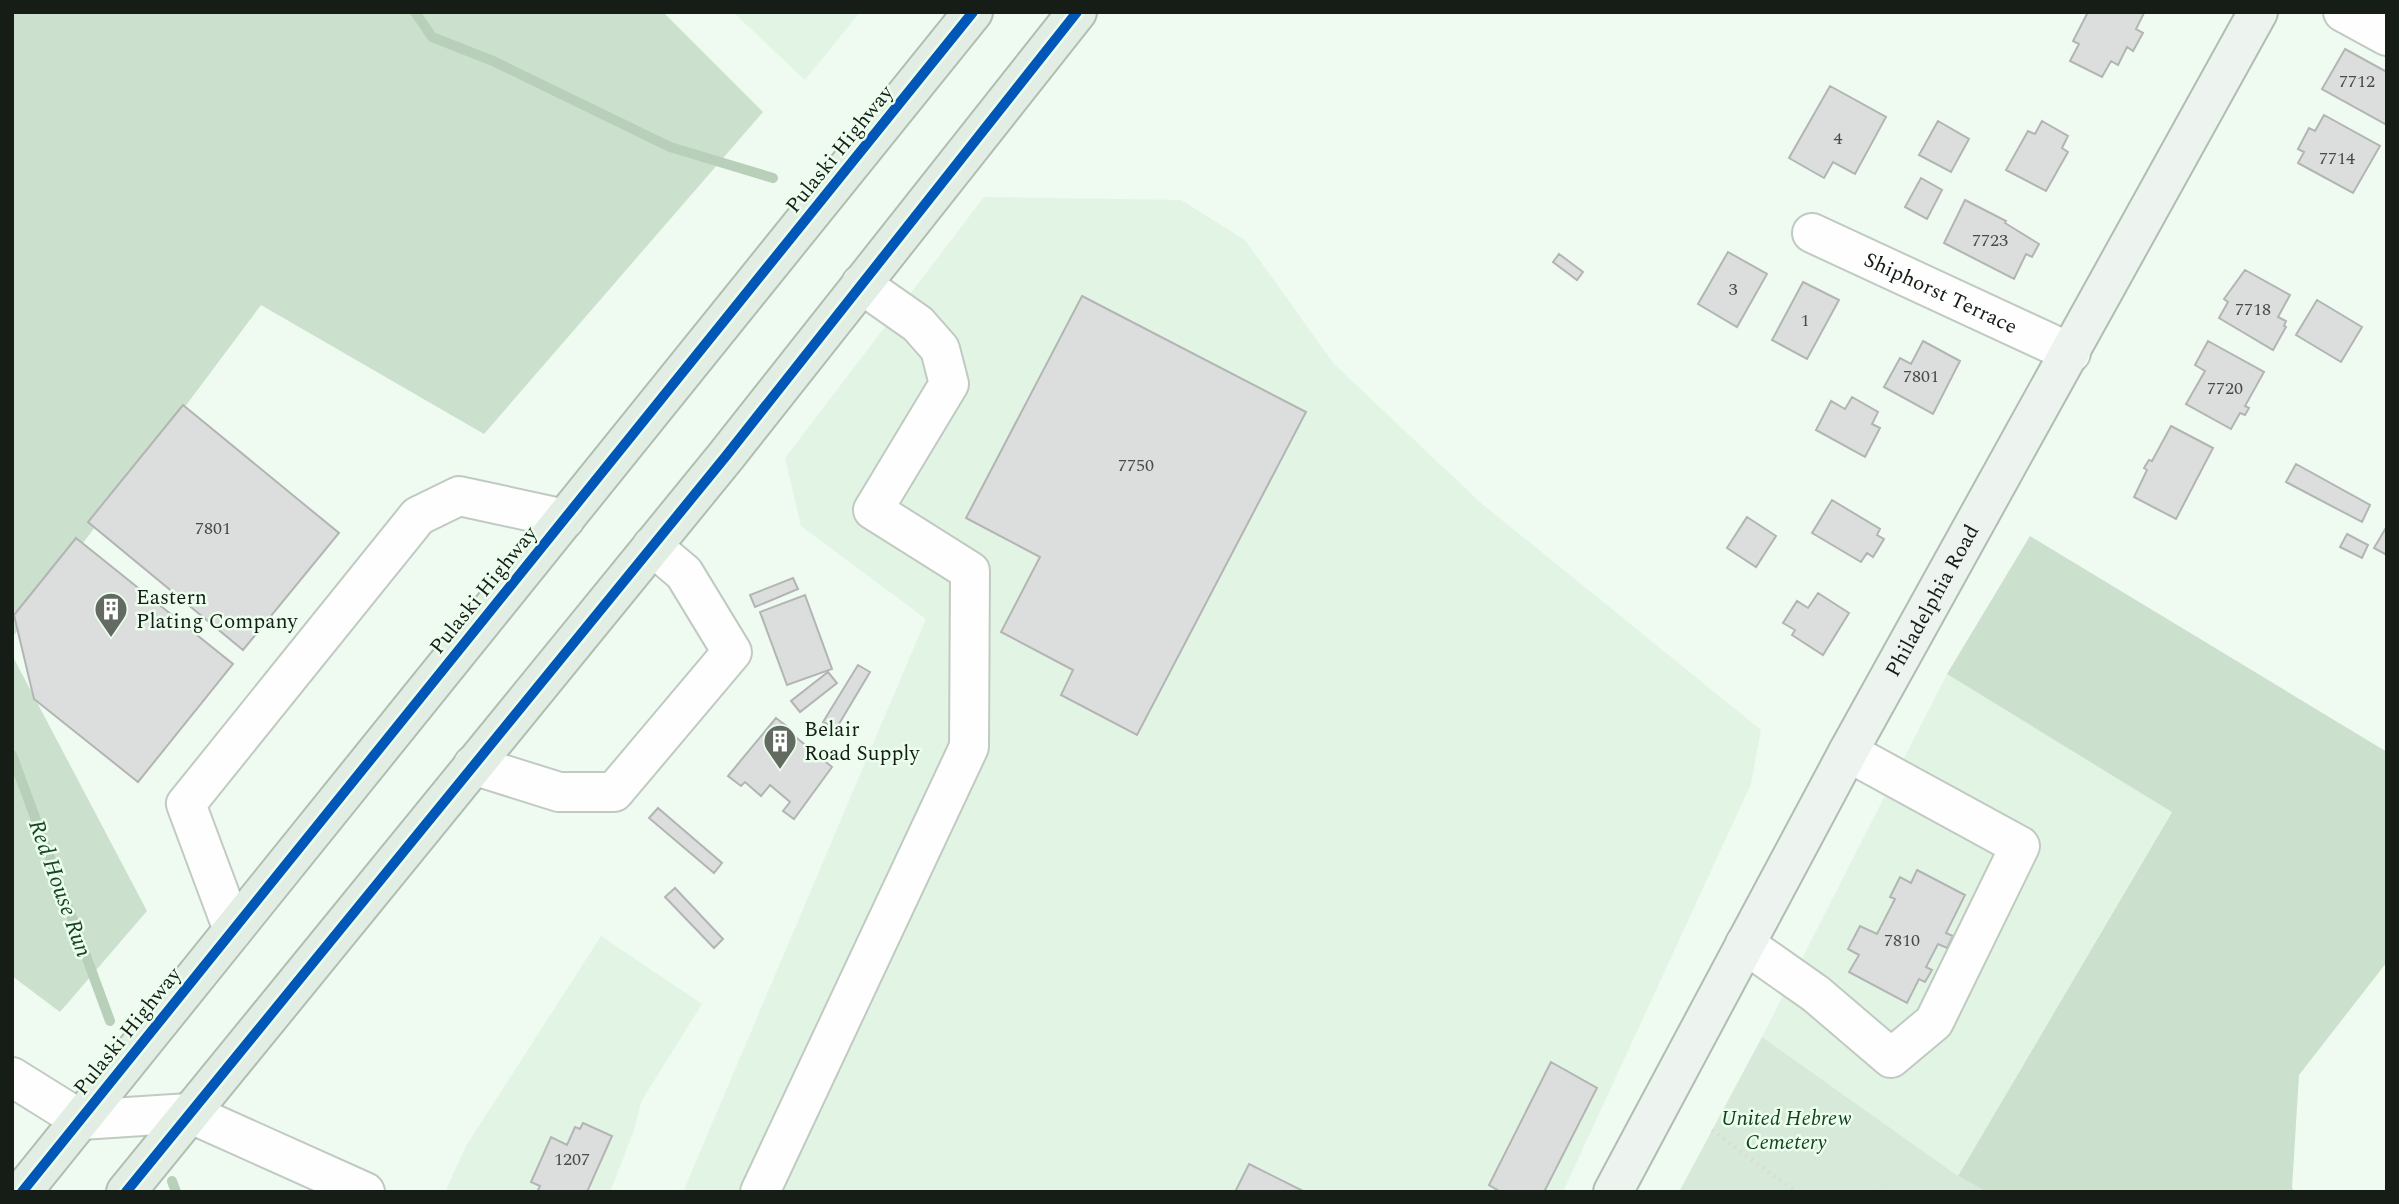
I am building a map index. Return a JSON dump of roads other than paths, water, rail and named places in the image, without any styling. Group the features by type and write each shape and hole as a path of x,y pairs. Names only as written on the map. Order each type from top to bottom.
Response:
{"highway":[{"path":"126,1192 652,546 1076,12"},
{"name":"Pulaski Highway","path":"22,1192 565,519 963,16"}],"main road":[{"name":"Philadelphia Road","path":"1613,1192 1848,752 2258,12"}],"street":[{"path":"2343,12 2387,36"},
{"name":"Shiphorst Terrace","path":"1812,233 2071,353"},
{"path":"760,1192 969,747 970,571 873,510 949,384 940,349 918,324 861,284"},
{"path":"233,930 186,804 418,516 459,496 565,519"},
{"path":"473,765 559,792 614,792 732,652 684,573 652,546"},
{"path":"1745,944 1816,994 1891,1058 1934,1022 2020,846 1848,752"},
{"path":"12,1077 81,1120 189,1113 362,1191"}],"waterway":[{"path":"415,12 432,37 493,61 670,147 773,178"},
{"name":"Red House Run","path":"12,755 110,1021"},
{"name":"Red House Run","path":"172,1181 176,1192"}],"place":[{"name":"Eastern Plating Company","path":"111,639"},
{"name":"Belair Road Supply","path":"780,771"}],"park label":[{"name":"United Hebrew Cemetery","path":"1786,1130"}]}
